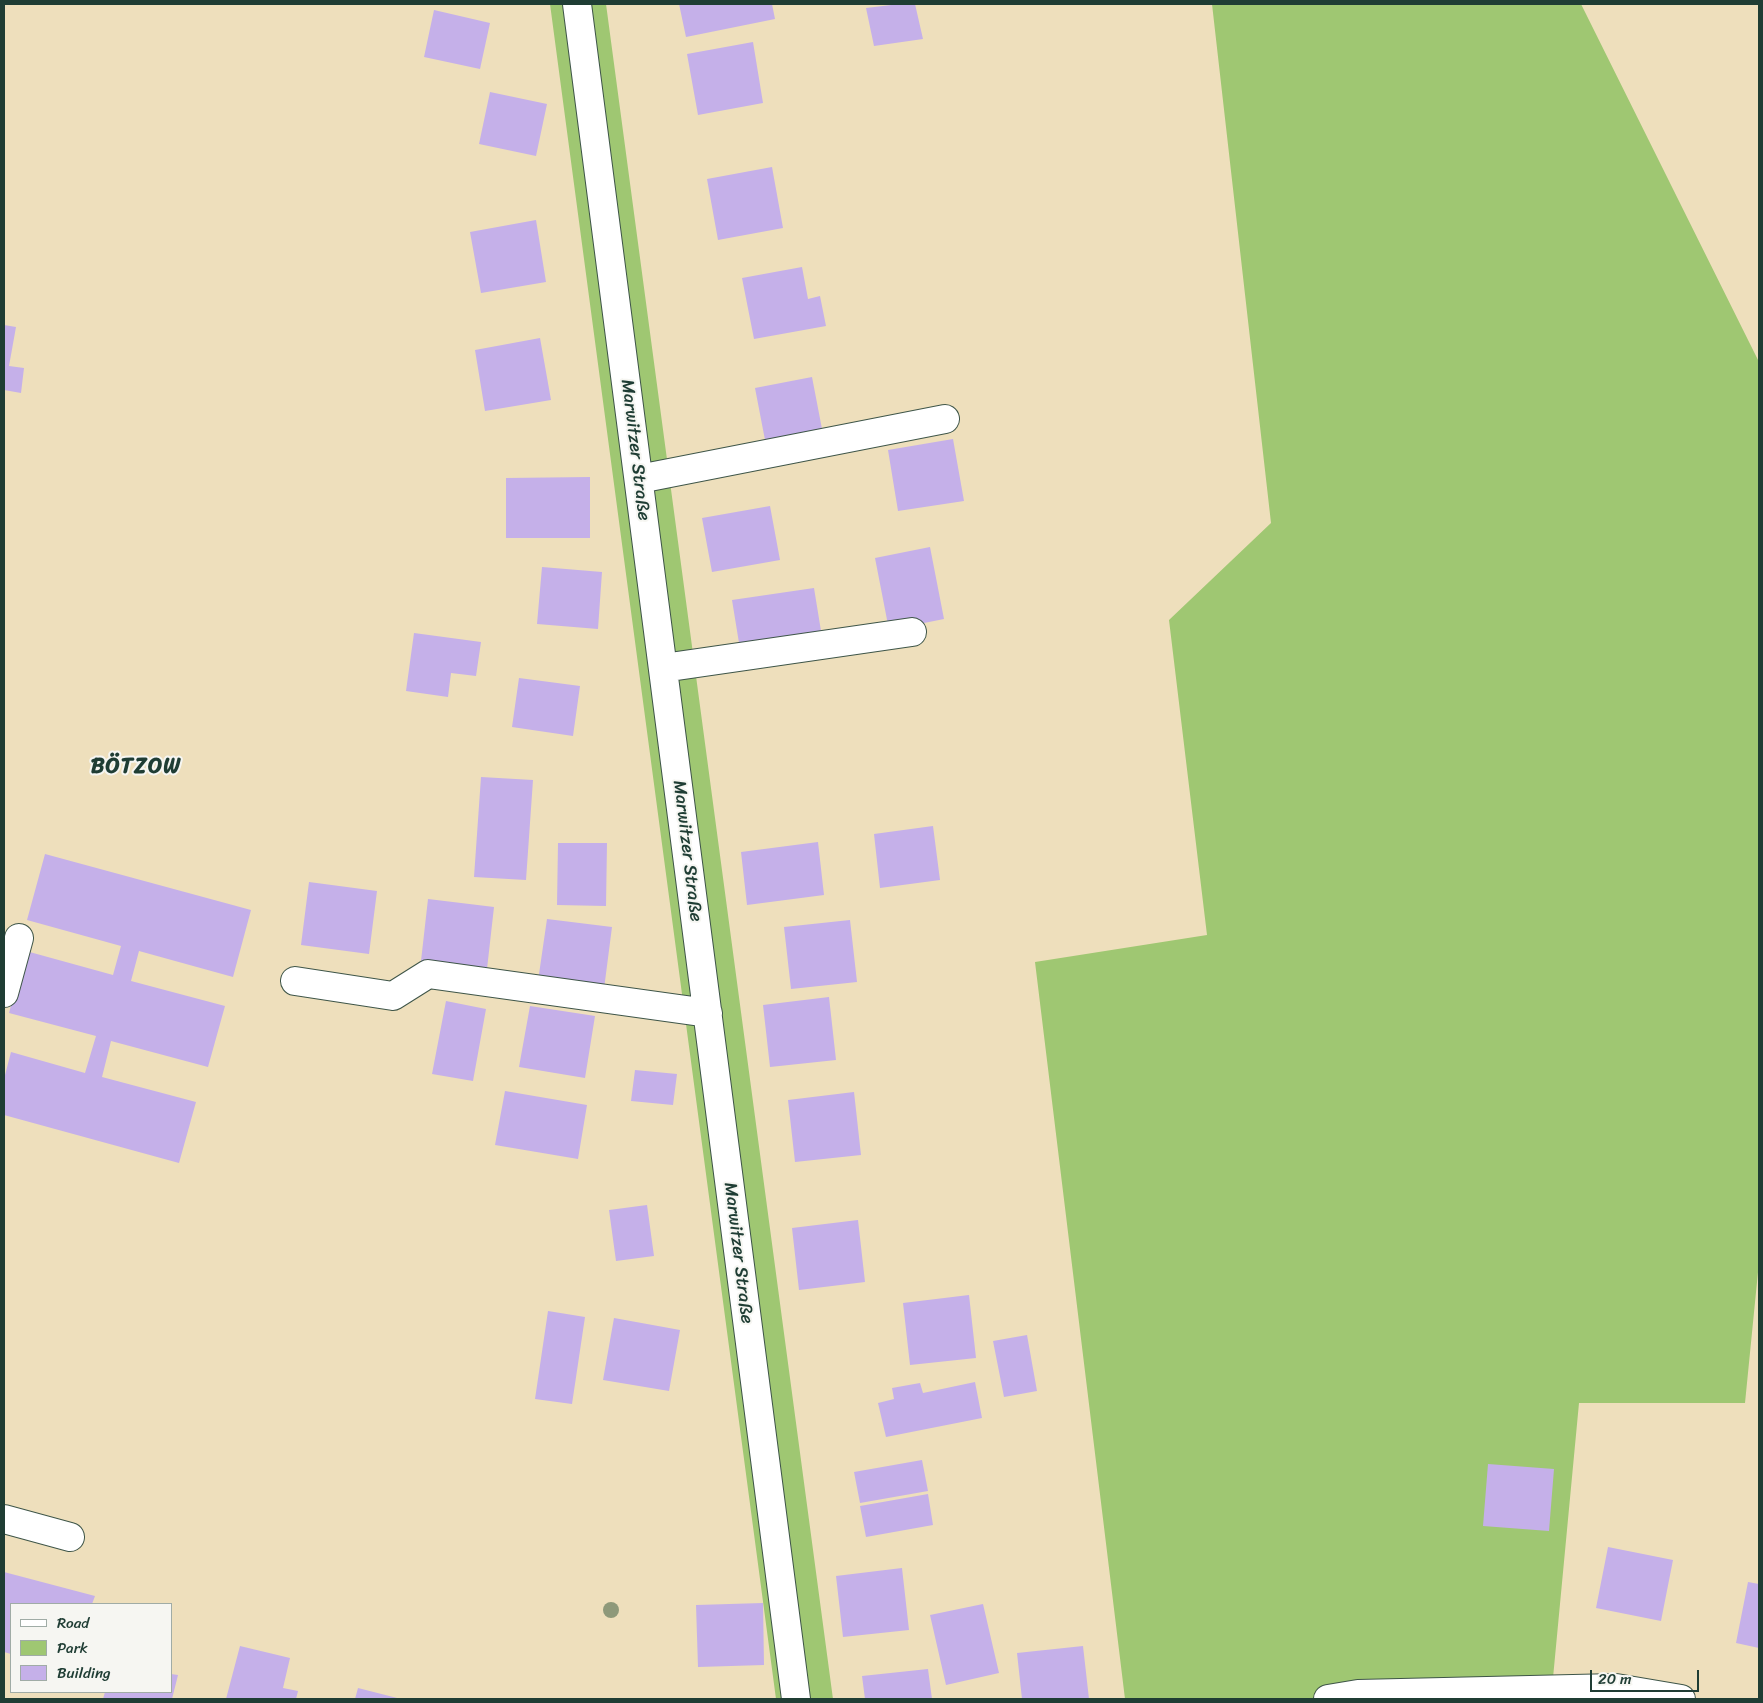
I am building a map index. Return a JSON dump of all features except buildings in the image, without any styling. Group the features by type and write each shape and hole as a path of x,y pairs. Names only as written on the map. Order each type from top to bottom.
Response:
{"street":[{"name":"Marwitzer Straße","path":"577,4 796,1699"},
{"path":"639,479 944,419"},
{"path":"663,668 912,632"},
{"path":"4,993 20,938"},
{"path":"295,981 393,996 428,974 708,1013"},
{"path":"4,1519 70,1537"},
{"path":"1328,1699 1358,1694 1616,1688 1681,1699"}],"green space":[{"path":"550,4 606,4 833,1699 776,1699"},
{"path":"1212,4 1581,4 1759,362 1759,1262 1745,1403 1579,1403 1551,1699 1125,1699 1035,962 1207,935 1169,620 1271,523"}],"district":[{"name":"BÖTZOW","path":"136,767"}]}
